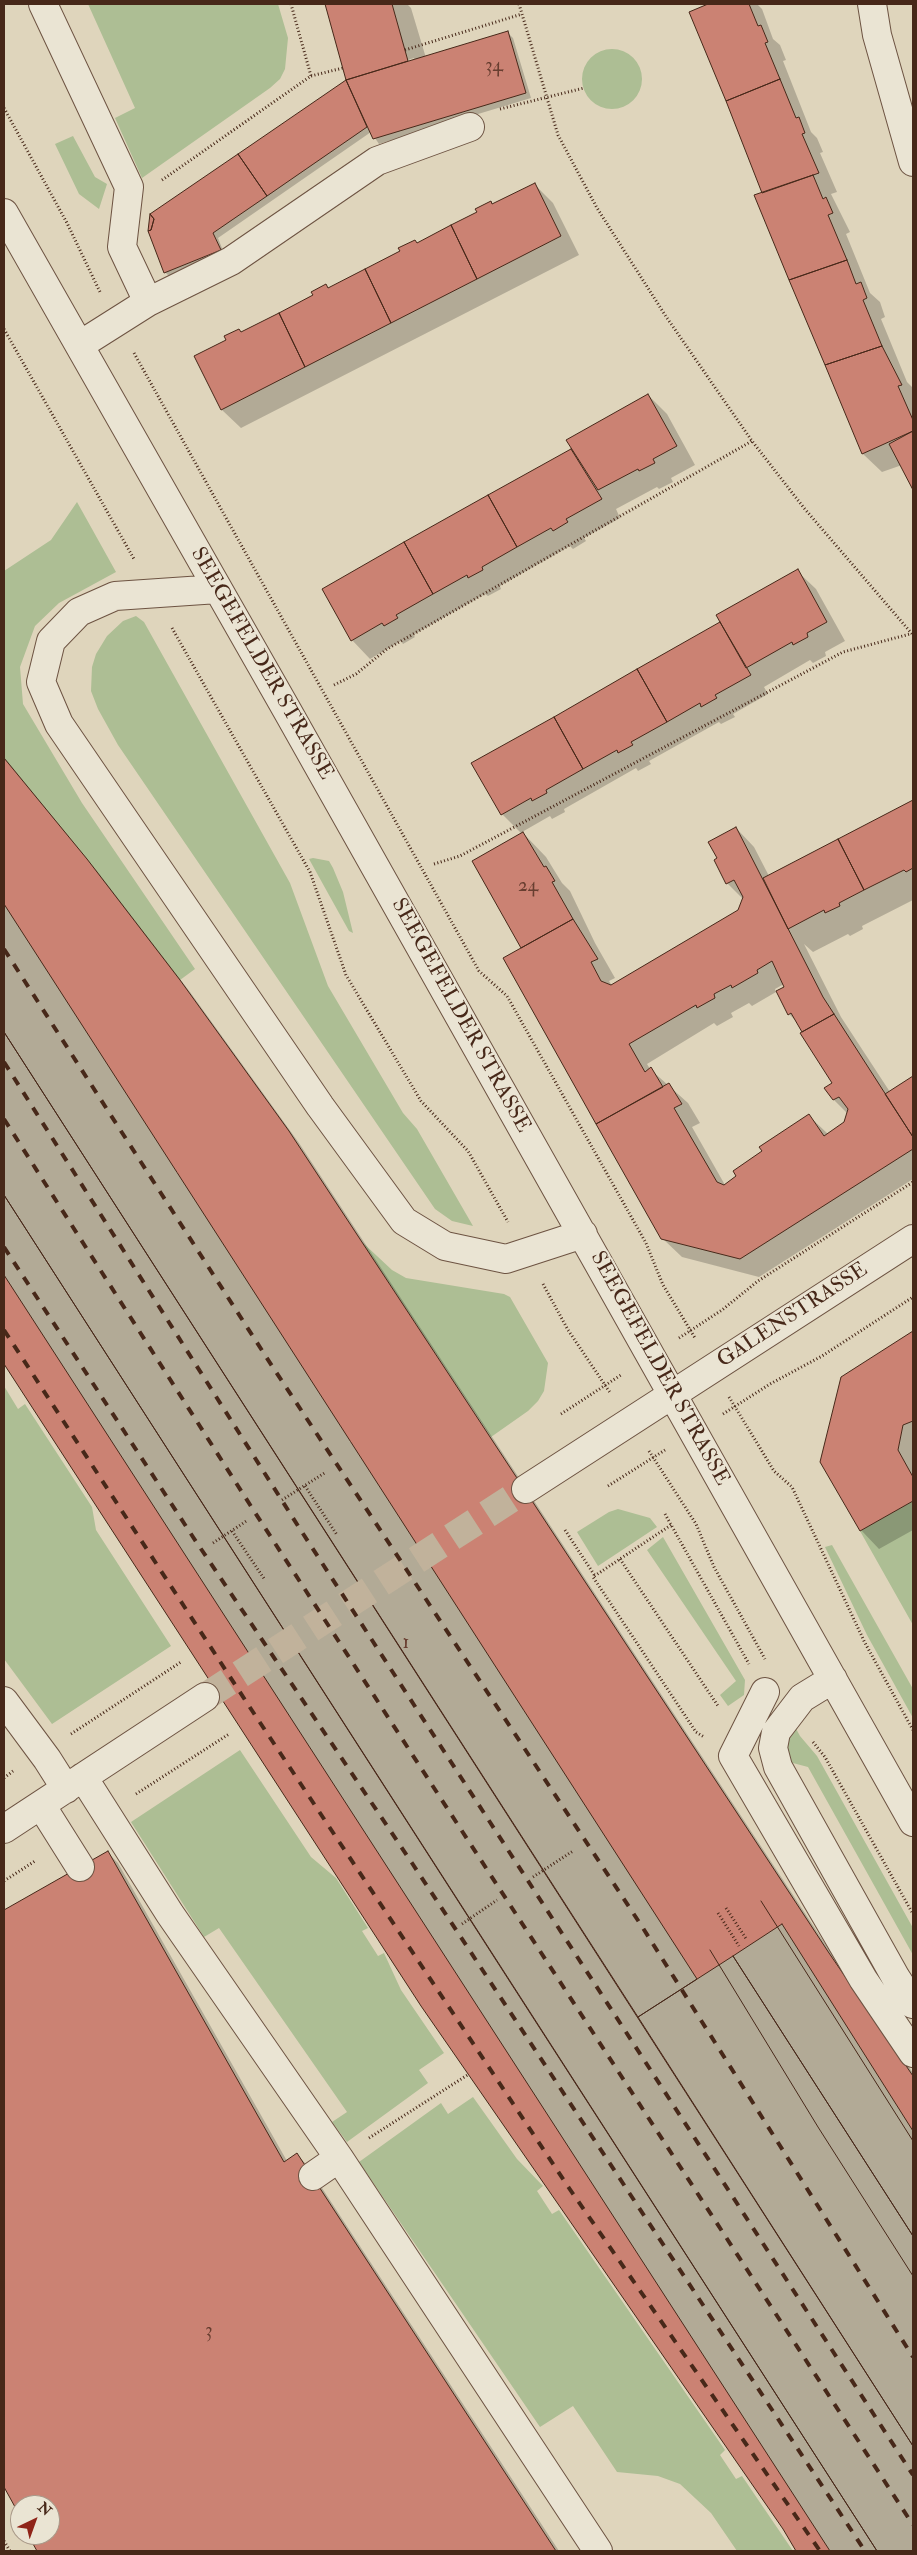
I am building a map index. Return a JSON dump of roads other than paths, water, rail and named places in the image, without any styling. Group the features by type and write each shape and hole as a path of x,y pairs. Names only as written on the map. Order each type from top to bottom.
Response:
{"street":[{"path":"43,4 129,187 122,247 148,302"},
{"path":"872,4 877,35 913,162"},
{"path":"80,345 148,302 231,262 377,161 470,128"},
{"name":"SEEGEFELDER STRASSE","path":"4,213 673,1393 913,1822"},
{"path":"218,589 115,596 79,612 51,641 42,682 60,724 320,1106 404,1221 445,1246 506,1260 583,1234"},
{"name":"GALENSTRASSE","path":"526,1489 913,1239"},
{"path":"833,1679 802,1698 776,1732 774,1748 778,1767 896,1978 913,2004"},
{"path":"765,1692 737,1748 863,1979 913,2053"},
{"path":"4,1829 205,1697"},
{"path":"4,1701 42,1753 74,1783 170,1914 339,2158 598,2551"},
{"path":"41,1804 80,1867"},
{"path":"313,2176 339,2158"}],"tunnel":[{"path":"205,1697 526,1489"}],"tram line":[{"path":"761,1901 913,2141"},
{"path":"710,1950 818,2127 913,2276"}],"railway":[{"path":"4,949 272,1366 641,1925 913,2357"},
{"path":"4,1062 300,1529 913,2475"},
{"path":"4,1119 254,1511 913,2525"},
{"path":"4,1247 193,1537 412,1863 865,2551"},
{"path":"4,1330 249,1706 569,2188 820,2551"}]}
